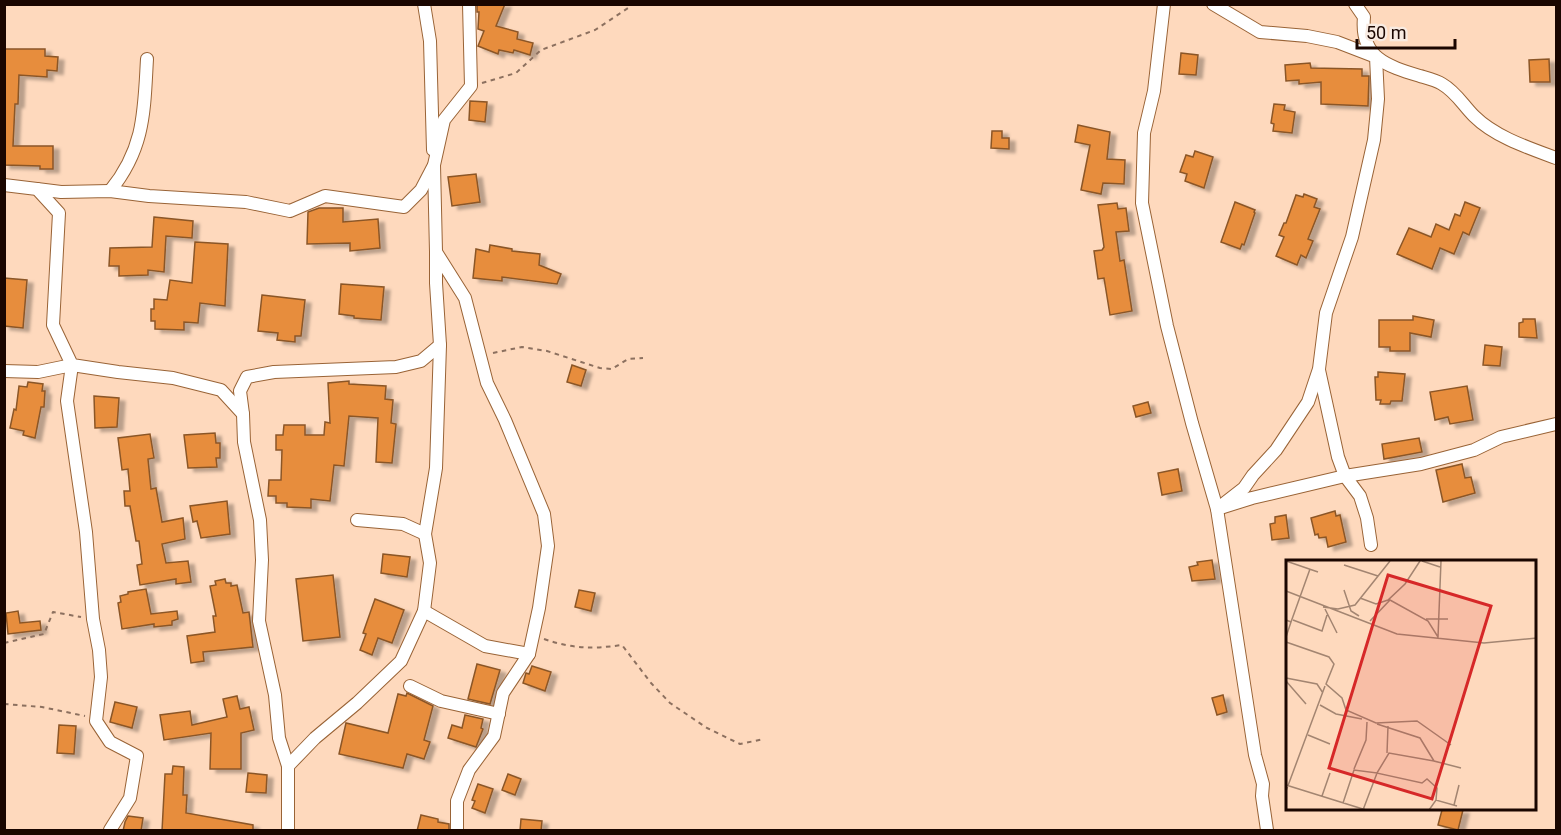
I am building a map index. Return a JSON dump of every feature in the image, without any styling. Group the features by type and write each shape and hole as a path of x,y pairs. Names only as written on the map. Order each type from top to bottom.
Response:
{"street":[{"path":"288,766 315,738 357,703 401,661 424,610 430,563 425,534 436,468 440,345 436,283 430,41 424,4"},
{"path":"4,185 61,192 110,191 149,196 246,202 290,211 325,196 404,207 421,190 434,165 444,120 471,86 469,4"},
{"path":"1164,4 1154,91 1144,133 1142,203 1167,326 1217,509 1255,755 1263,783 1262,796 1267,831"},
{"path":"1213,4 1260,32 1307,36 1337,42 1376,57 1393,68 1441,83 1460,98 1475,117 1495,131 1557,158"},
{"path":"1217,509 1244,488 1276,450 1308,402 1318,369 1326,313 1352,237 1374,140 1378,99 1376,57 1364,41 1362,30 1364,17 1354,4"},
{"path":"110,191 124,174 137,146 143,117 147,59"},
{"path":"37,189 59,213 53,325 72,365 67,401 86,532 93,619 101,677 96,721 110,742 137,756 130,798 110,831"},
{"path":"436,252 465,298 487,383 544,514 548,546 539,608 529,654 503,693 494,736 469,770 457,801 457,831"},
{"path":"288,831 288,766 279,738 275,695 259,621 262,560 260,520 244,442 240,391 247,377 273,372 396,367 421,362 440,345"},
{"path":"4,371 38,372 72,365 173,378 221,390 243,414"},
{"path":"1318,369 1338,457 1345,476 1360,496 1367,518 1371,545"},
{"path":"1217,509 1252,498 1345,476 1421,464 1474,450 1501,437 1557,424"},
{"path":"357,520 403,524 425,534"},
{"path":"424,610 485,646 529,654"},
{"path":"410,686 441,701 499,714"}],"path":[{"path":"471,86 516,73 541,50 595,30 630,4"},
{"path":"478,351 495,353 522,347 547,351 600,368 612,369 628,359 643,358"},
{"path":"4,643 44,634 52,612 93,619"},
{"path":"533,636 566,647 593,649 622,645 651,683 670,703 698,722 740,744 764,739"},
{"path":"4,704 78,713 96,721"}],"building":[{"path":"477,4 505,4 496,26 518,32 517,39 533,43 530,55 514,50 513,53 499,50 498,54 478,46 484,31 478,29"},
{"path":"4,49 45,49 45,56 58,57 57,71 47,70 47,77 19,75 13,146 53,146 53,169 40,169 40,166 4,165"},
{"path":"1181,53 1198,55 1196,75 1179,74"},
{"path":"1549,59 1550,82 1530,82 1529,60"},
{"path":"1310,63 1311,68 1362,69 1362,76 1369,76 1368,106 1321,104 1321,82 1299,84 1299,80 1286,81 1285,65"},
{"path":"470,101 487,102 485,122 469,120"},
{"path":"1274,104 1285,105 1284,110 1295,112 1292,133 1273,131 1274,124 1271,123"},
{"path":"1078,125 1110,132 1107,159 1125,160 1124,184 1103,183 1101,194 1081,190 1090,145 1075,142"},
{"path":"992,131 1002,131 1002,138 1009,138 1009,149 991,148"},
{"path":"1195,151 1213,157 1204,188 1185,181 1187,174 1180,172 1186,155 1193,157"},
{"path":"476,174 480,202 452,206 448,177"},
{"path":"1304,194 1317,199 1314,207 1320,209 1308,239 1313,241 1306,258 1301,255 1297,265 1276,256 1284,237 1279,235 1296,195 1303,197"},
{"path":"1235,202 1255,210 1244,245 1242,244 1240,249 1221,242"},
{"path":"1465,202 1480,208 1469,235 1463,232 1454,254 1440,248 1432,269 1397,254 1409,228 1431,237 1436,224 1449,230 1455,214 1460,216"},
{"path":"1117,203 1118,209 1126,208 1129,231 1116,232 1120,261 1124,260 1132,311 1110,315 1104,278 1098,279 1094,251 1102,250 1104,247 1098,205"},
{"path":"319,208 343,208 343,222 378,219 380,248 350,251 350,243 307,244 308,212"},
{"path":"154,217 193,221 192,238 166,236 164,272 148,270 148,275 119,276 119,266 109,266 110,248 152,247"},
{"path":"195,242 228,244 225,306 200,303 198,323 184,322 184,330 155,329 155,321 151,321 154,299 167,300 170,280 192,283"},
{"path":"490,245 512,249 512,251 540,254 539,265 561,274 557,284 502,277 502,281 473,278 476,249 489,252"},
{"path":"4,278 27,280 23,328 4,326"},
{"path":"341,284 384,287 381,320 354,318 354,316 339,314"},
{"path":"262,295 305,300 301,336 295,336 295,342 277,340 278,333 258,331"},
{"path":"1413,316 1434,320 1431,337 1410,333 1410,351 1390,351 1390,347 1379,347 1379,320 1413,320"},
{"path":"1523,319 1535,319 1537,338 1519,337 1519,323 1523,322"},
{"path":"1485,345 1502,347 1500,366 1483,365"},
{"path":"572,365 586,370 581,386 567,382"},
{"path":"1378,372 1405,374 1402,401 1380,404 1381,400 1376,400 1375,377 1378,377"},
{"path":"349,381 349,384 386,386 385,399 393,400 391,423 396,424 392,463 376,462 378,418 349,416 344,466 334,465 330,501 311,499 311,508 287,507 287,503 276,503 276,496 268,496 269,480 281,480 282,450 276,450 276,435 283,435 284,425 305,425 305,435 324,435 325,422 330,423 328,383"},
{"path":"28,382 43,384 42,391 45,391 44,407 41,407 35,438 23,435 24,431 10,428 14,409 16,410 19,386 27,387"},
{"path":"1467,386 1473,420 1450,424 1448,417 1435,420 1430,392"},
{"path":"94,396 119,398 117,427 95,428"},
{"path":"1148,402 1151,413 1136,417 1133,406"},
{"path":"215,433 216,443 220,443 220,458 216,458 217,467 188,468 184,435"},
{"path":"150,434 154,458 148,459 151,489 156,488 162,522 183,518 185,539 162,544 166,563 188,561 191,582 176,584 176,579 140,585 137,565 142,564 139,541 136,541 130,506 125,506 124,491 130,491 128,469 122,470 118,438"},
{"path":"1419,438 1422,452 1384,459 1382,444"},
{"path":"1462,464 1465,478 1471,477 1475,493 1443,502 1436,470"},
{"path":"1178,469 1182,491 1162,495 1158,473"},
{"path":"227,501 230,534 201,538 197,521 193,522 190,506"},
{"path":"1335,511 1336,516 1340,515 1346,542 1328,547 1326,537 1319,538 1318,534 1315,535 1311,518"},
{"path":"1286,515 1289,538 1272,540 1270,524 1275,523 1275,517"},
{"path":"383,554 410,557 407,577 381,573"},
{"path":"1212,560 1215,579 1192,581 1189,567 1198,565 1197,562"},
{"path":"333,575 340,637 303,641 296,579"},
{"path":"225,579 226,583 231,583 231,586 237,585 243,613 249,612 253,647 203,652 204,661 191,663 187,636 215,632 213,616 216,616 210,586 216,585 215,581"},
{"path":"146,589 151,614 177,611 178,619 172,621 172,625 154,627 154,624 122,629 118,603 121,602 120,596"},
{"path":"579,590 595,593 591,611 575,607"},
{"path":"375,599 404,610 392,643 378,638 372,655 360,650 366,634 363,633"},
{"path":"18,611 20,623 40,621 41,630 8,634 6,613"},
{"path":"477,664 500,670 490,704 468,699"},
{"path":"532,666 551,672 545,691 523,683 526,673 529,674"},
{"path":"407,693 433,706 424,740 430,742 424,759 407,754 403,768 339,754 346,723 388,733 398,694 406,696"},
{"path":"1223,695 1227,712 1217,715 1212,698"},
{"path":"237,696 240,709 249,707 254,730 241,733 241,769 210,769 211,733 164,740 160,715 190,711 192,725 227,717 223,699"},
{"path":"115,702 137,707 132,728 110,722"},
{"path":"465,715 483,719 481,728 483,729 476,747 448,738 452,725 462,728"},
{"path":"59,725 76,726 74,754 57,753"},
{"path":"173,766 184,767 183,795 187,795 186,813 253,825 253,831 162,831 165,774 172,774"},
{"path":"248,773 267,775 266,793 246,792"},
{"path":"508,774 521,779 515,795 502,790"},
{"path":"478,784 493,789 485,813 472,808 475,801 472,800"},
{"path":"1442,811 1463,811 1458,830 1438,825"},
{"path":"421,815 449,824 449,831 417,831"},
{"path":"128,816 143,818 141,831 123,831"},
{"path":"521,819 542,821 541,831 520,831"}]}
